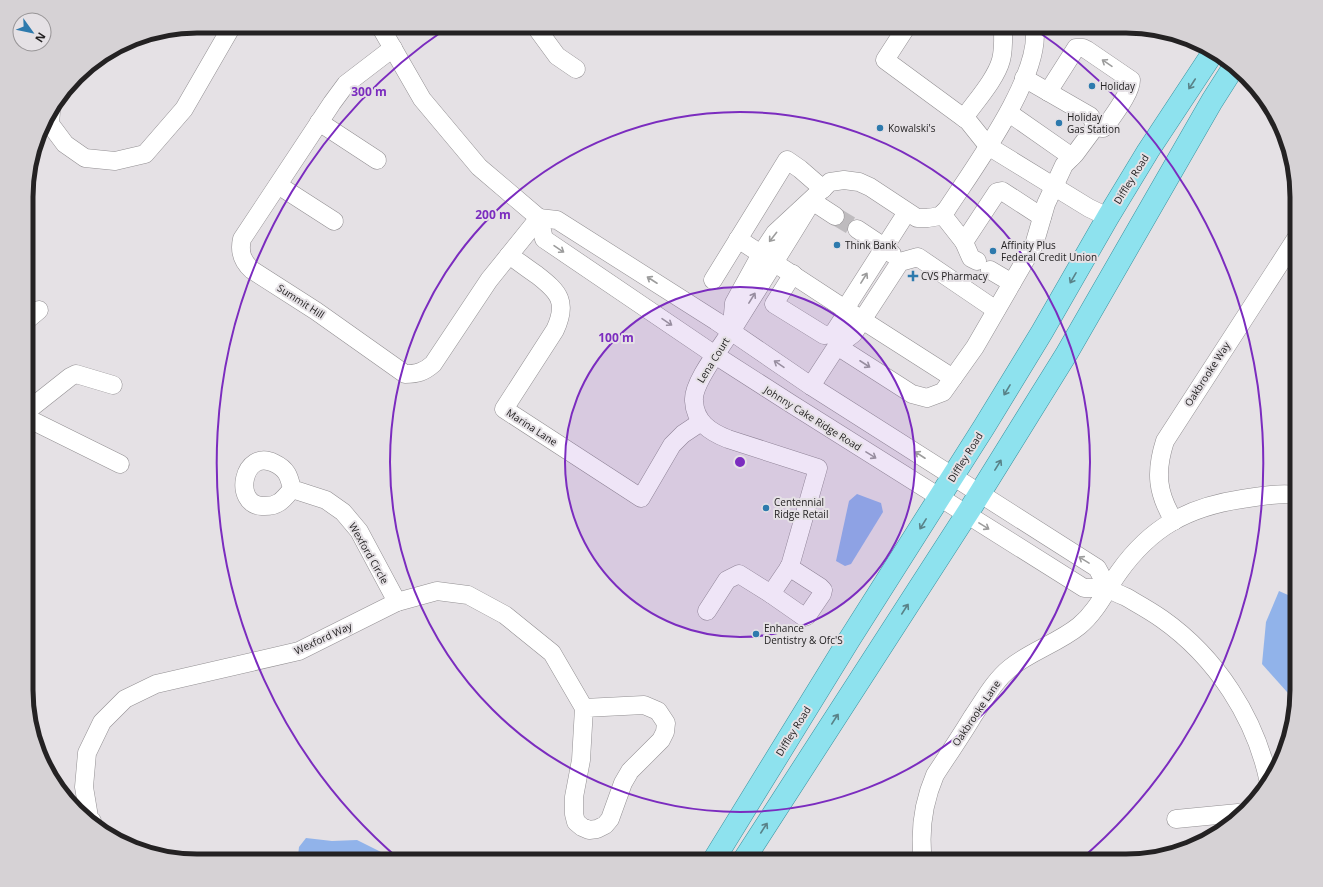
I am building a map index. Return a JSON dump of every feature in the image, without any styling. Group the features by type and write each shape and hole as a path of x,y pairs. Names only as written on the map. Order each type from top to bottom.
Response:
{"main road":[{"name":"Diffley Road","path":"717,854 849,640 1042,332 1148,151 1210,57"},
{"path":"747,854 980,494 1067,353 1208,107 1231,71"}],"street":[{"path":"50,124 65,144 85,158 115,161 145,154 184,109 228,33"},
{"path":"384,33 422,99 479,167 539,218 557,220 731,331 811,386 1097,568 1109,588 1164,620 1189,641 1211,664 1236,698 1249,723 1261,753 1267,774"},
{"path":"540,33 557,56 576,68"},
{"path":"903,33 885,60 964,118 988,146 1088,208 1108,217"},
{"path":"964,118 990,82 1001,61 1003,33"},
{"path":"817,195 830,182 844,180 858,182 870,187 916,218 940,216 948,209 1005,121 1033,53 1035,33"},
{"name":"Summit Hill","path":"393,48 346,84 319,122 242,239 240,246 241,255 245,263 252,270 316,311 405,374 421,373 433,364 489,280 539,218"},
{"path":"1048,92 1076,48 1083,48 1130,80 1131,84 1124,98 1106,126 1103,128 1095,127"},
{"path":"1024,78 1090,116 1095,124 1095,127"},
{"path":"1009,113 1072,157"},
{"path":"319,122 377,160"},
{"path":"837,346 912,394 927,398 943,392 975,347 1034,245 1046,204 1064,165 1095,127"},
{"path":"713,280 787,160 800,169 817,195 835,216"},
{"path":"278,185 334,221"},
{"path":"964,242 997,192 1002,191 1042,217"},
{"name":"Lena Court","path":"789,567 818,468 714,434 701,422 693,400 697,386 731,331 767,258 788,241 817,195"},
{"path":"811,386 837,346 852,334 852,314 884,247 907,212"},
{"path":"942,214 964,242 971,258 1012,283"},
{"name":"Johnny Cake Ridge Road","path":"539,218 544,239 715,355 939,498 1084,588 1109,588"},
{"path":"857,229 884,247 900,262"},
{"path":"738,239 852,314 955,375"},
{"name":"Oakbrooke Way","path":"1174,521 1163,502 1158,482 1159,461 1165,441 1290,248"},
{"name":"Marina Lane","path":"509,255 553,288 559,297 561,313 555,330 504,409 641,498 672,445 683,434 701,422"},
{"path":"793,274 774,304 824,335 833,334 900,262 918,257 996,310"},
{"path":"33,407 70,377 76,374 113,385"},
{"path":"33,421 120,464"},
{"name":"Wexford Circle","path":"292,489 326,500 343,512 359,531 397,602"},
{"name":"Oakbrooke Lane","path":"922,854 922,821 926,797 935,775 991,689 1009,669 1024,658 1068,634 1080,625 1090,615 1119,572 1140,546 1150,537 1174,521 1199,509 1226,501 1264,495 1290,495"},
{"path":"707,611 727,580 739,574 804,616 807,616 822,594 823,590 789,567 771,594"},
{"name":"Wexford Way","path":"89,813 84,787 87,753 102,722 125,699 156,684 298,651 397,602 437,591 468,595 505,615 552,653 584,708"},
{"path":"644,705 658,711 666,724 666,732 661,740 630,771 623,783 610,819 605,825 597,829 589,830 576,822 574,814 574,797 581,760 584,708 644,705"},
{"path":"1176,820 1233,814"}],"water":[{"path":"857,494 881,503 883,512 851,564 845,566 836,561 849,501"},
{"path":"1279,591 1290,596 1290,695 1262,664 1266,622"},
{"path":"306,838 332,841 357,840 385,854 298,854 299,847"}],"tunnel":[{"path":"835,216 857,229"}],"place":[{"name":"Holiday","path":"1092,86"},
{"name":"Holiday Gas Station","path":"1059,123"},
{"name":"Kowalski's","path":"880,128"},
{"name":"Think Bank","path":"837,245"},
{"name":"Affinity Plus Federal Credit Union","path":"993,251"},
{"name":"CVS Pharmacy","path":"913,276"},
{"name":"Centennial Ridge Retail","path":"766,508"},
{"name":"Enhance Dentistry & Ofc'S","path":"756,634"}]}
